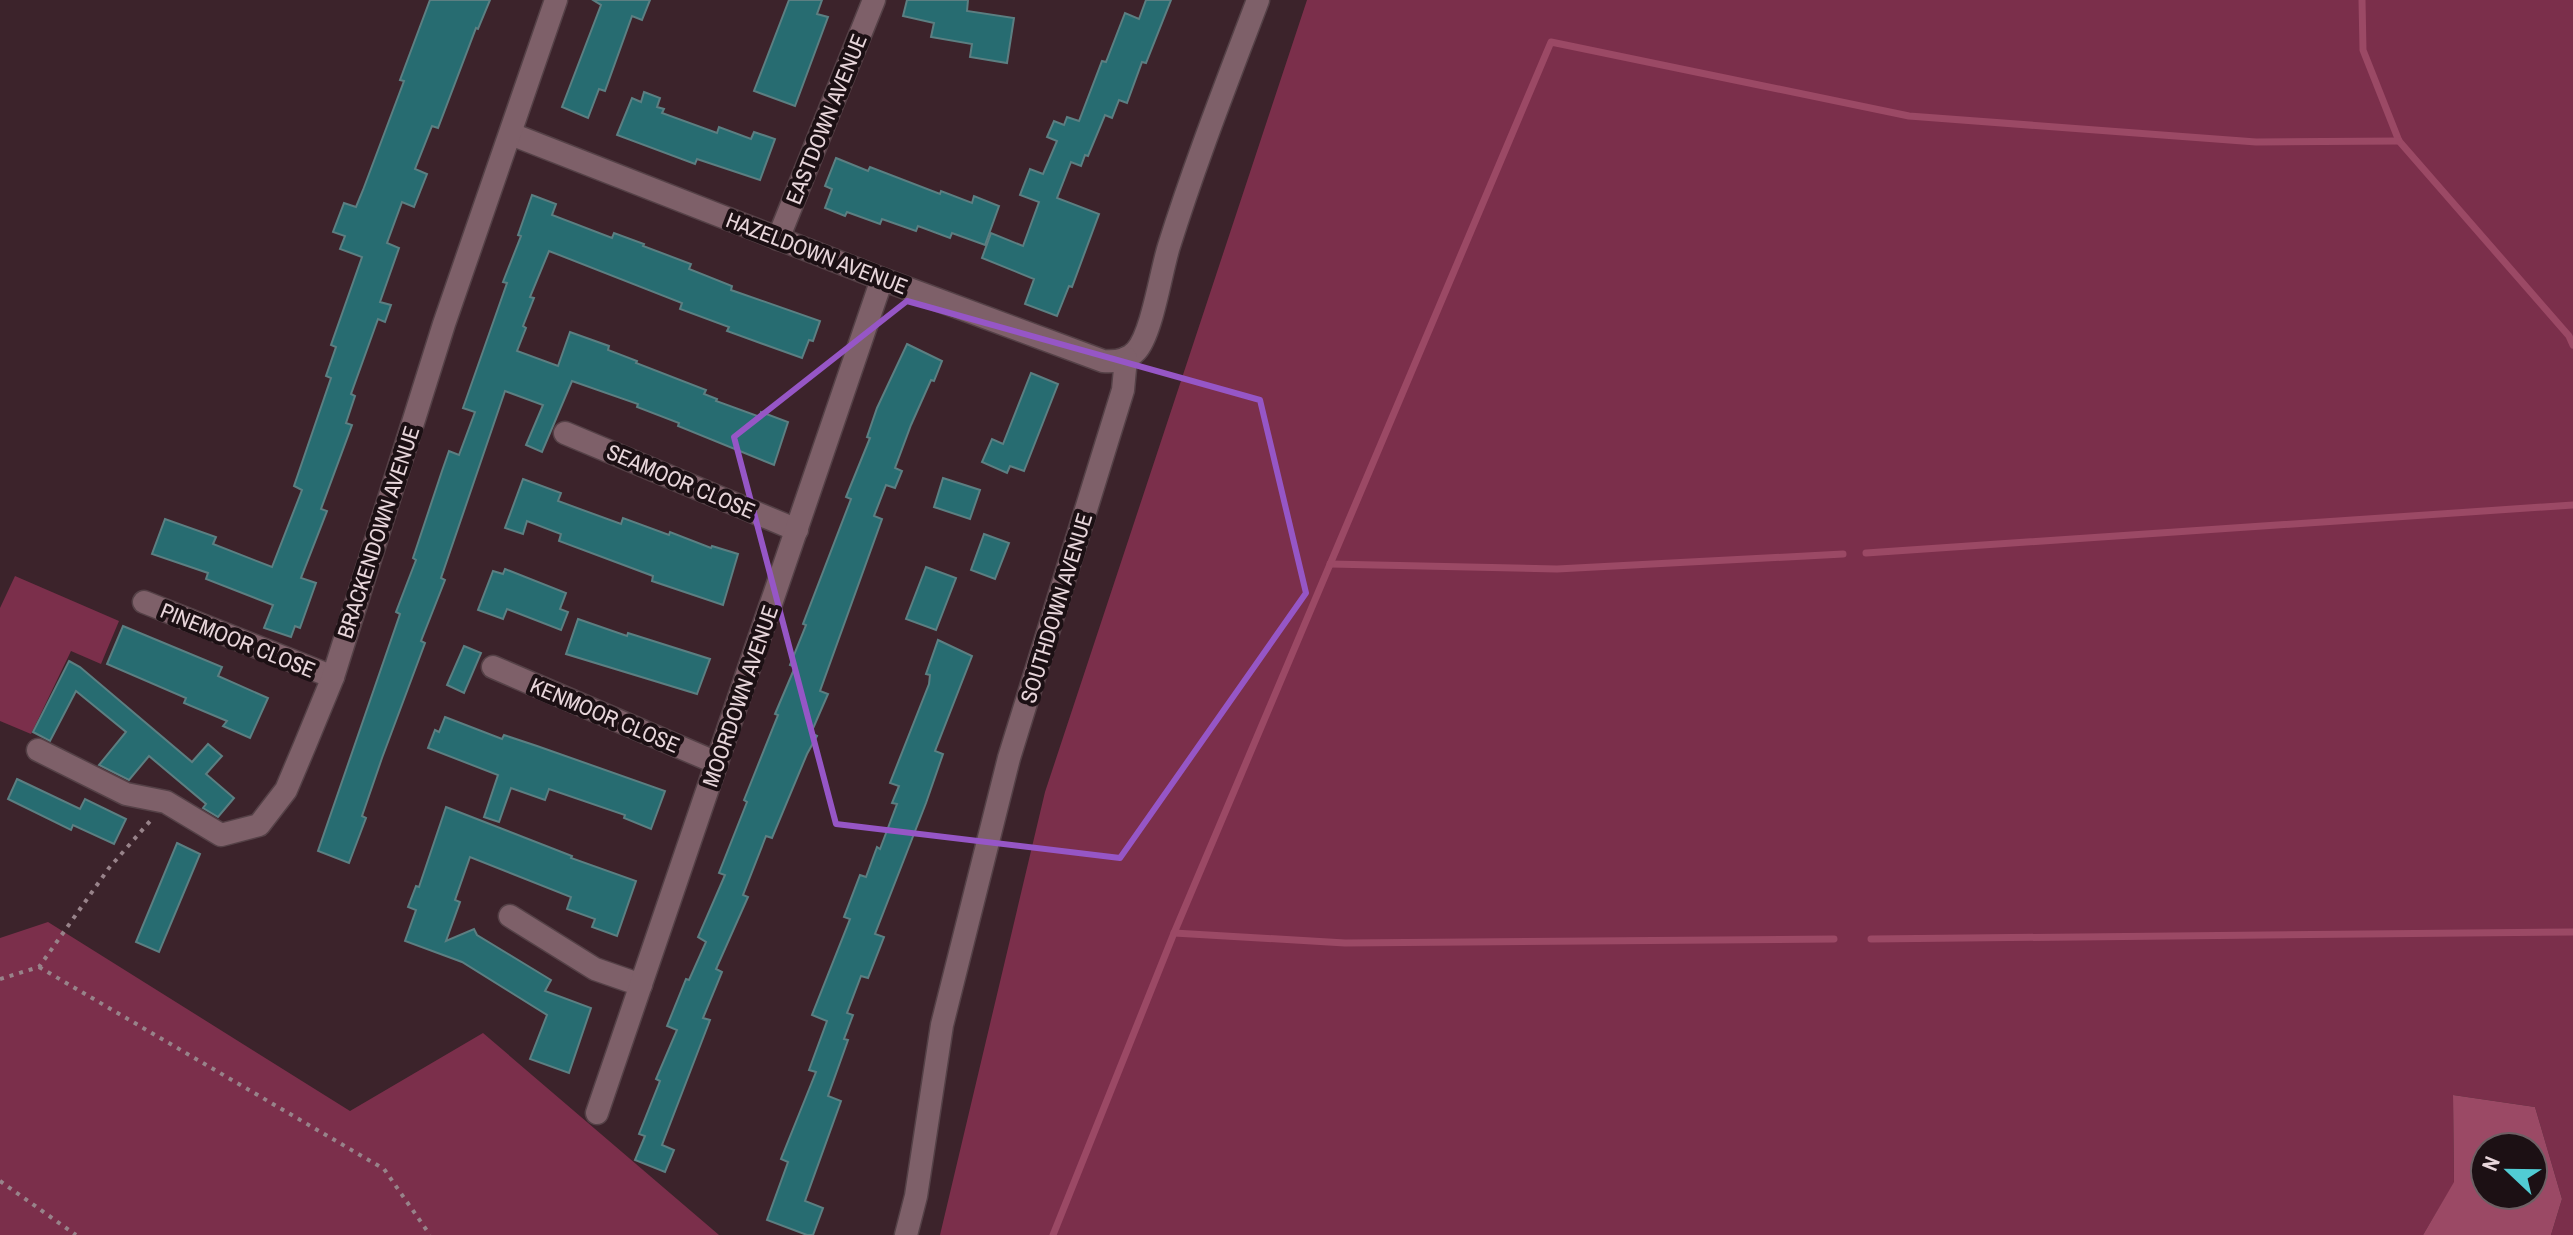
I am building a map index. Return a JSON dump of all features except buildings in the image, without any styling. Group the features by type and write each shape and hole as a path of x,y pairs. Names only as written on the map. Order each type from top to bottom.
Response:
{"street":[{"name":"BRACKENDOWN AVENUE","path":"38,750 126,794 166,802 221,835 259,825 286,790 333,677 444,324 556,0"},
{"name":"EASTDOWN AVENUE","path":"778,239 874,0"},
{"name":"SOUTHDOWN AVENUE","path":"906,1235 916,1196 942,1025 1009,758 1123,390 1126,358 1136,351 1144,337 1192,173 1258,0"},
{"name":"HAZELDOWN AVENUE","path":"511,134 882,279 1103,361 1126,358"},
{"name":"MOORDOWN AVENUE","path":"597,1113 882,279"},
{"name":"SEAMOOR CLOSE","path":"565,433 797,530"},
{"name":"PINEMOOR CLOSE","path":"144,602 333,677"},
{"name":"KENMOOR CLOSE","path":"493,667 717,763"},
{"path":"510,916 595,969 641,985"}],"path":[{"path":"0,979 39,967 109,868 166,802"},
{"path":"39,967 384,1169 430,1235"},
{"path":"0,1181 76,1235"}],"highlighted area":[{"path":"907,301 1260,400 1306,593 1120,858 836,824 734,437"}],"shaded area":[{"path":"1307,0 2573,0 2573,1235 2551,1235 2562,1199 2549,1155 2549,1131 2542,1131 2535,1107 2453,1095 2454,1183 2423,1235 940,1235 1045,792"},
{"path":"15,576 119,621 101,664 71,651 31,734 0,721 0,608"},
{"path":"48,922 350,1111 483,1033 719,1235 0,1235 0,938"},
{"path":"2453,1095 2535,1107 2542,1131 2469,1131 2469,1211 2549,1211 2549,1155 2562,1199 2551,1235 2423,1235 2454,1182"}],"waterway":[{"path":"2362,0 2363,50 2399,141 2569,336 2573,345"},
{"path":"1053,1235 1174,933 1551,42 1909,116 2256,142 2399,141"},
{"path":"1866,553 2573,505"},
{"path":"1330,564 1557,569 1843,554"},
{"path":"1871,939 2573,932"},
{"path":"1174,933 1345,943 1834,939"}]}
